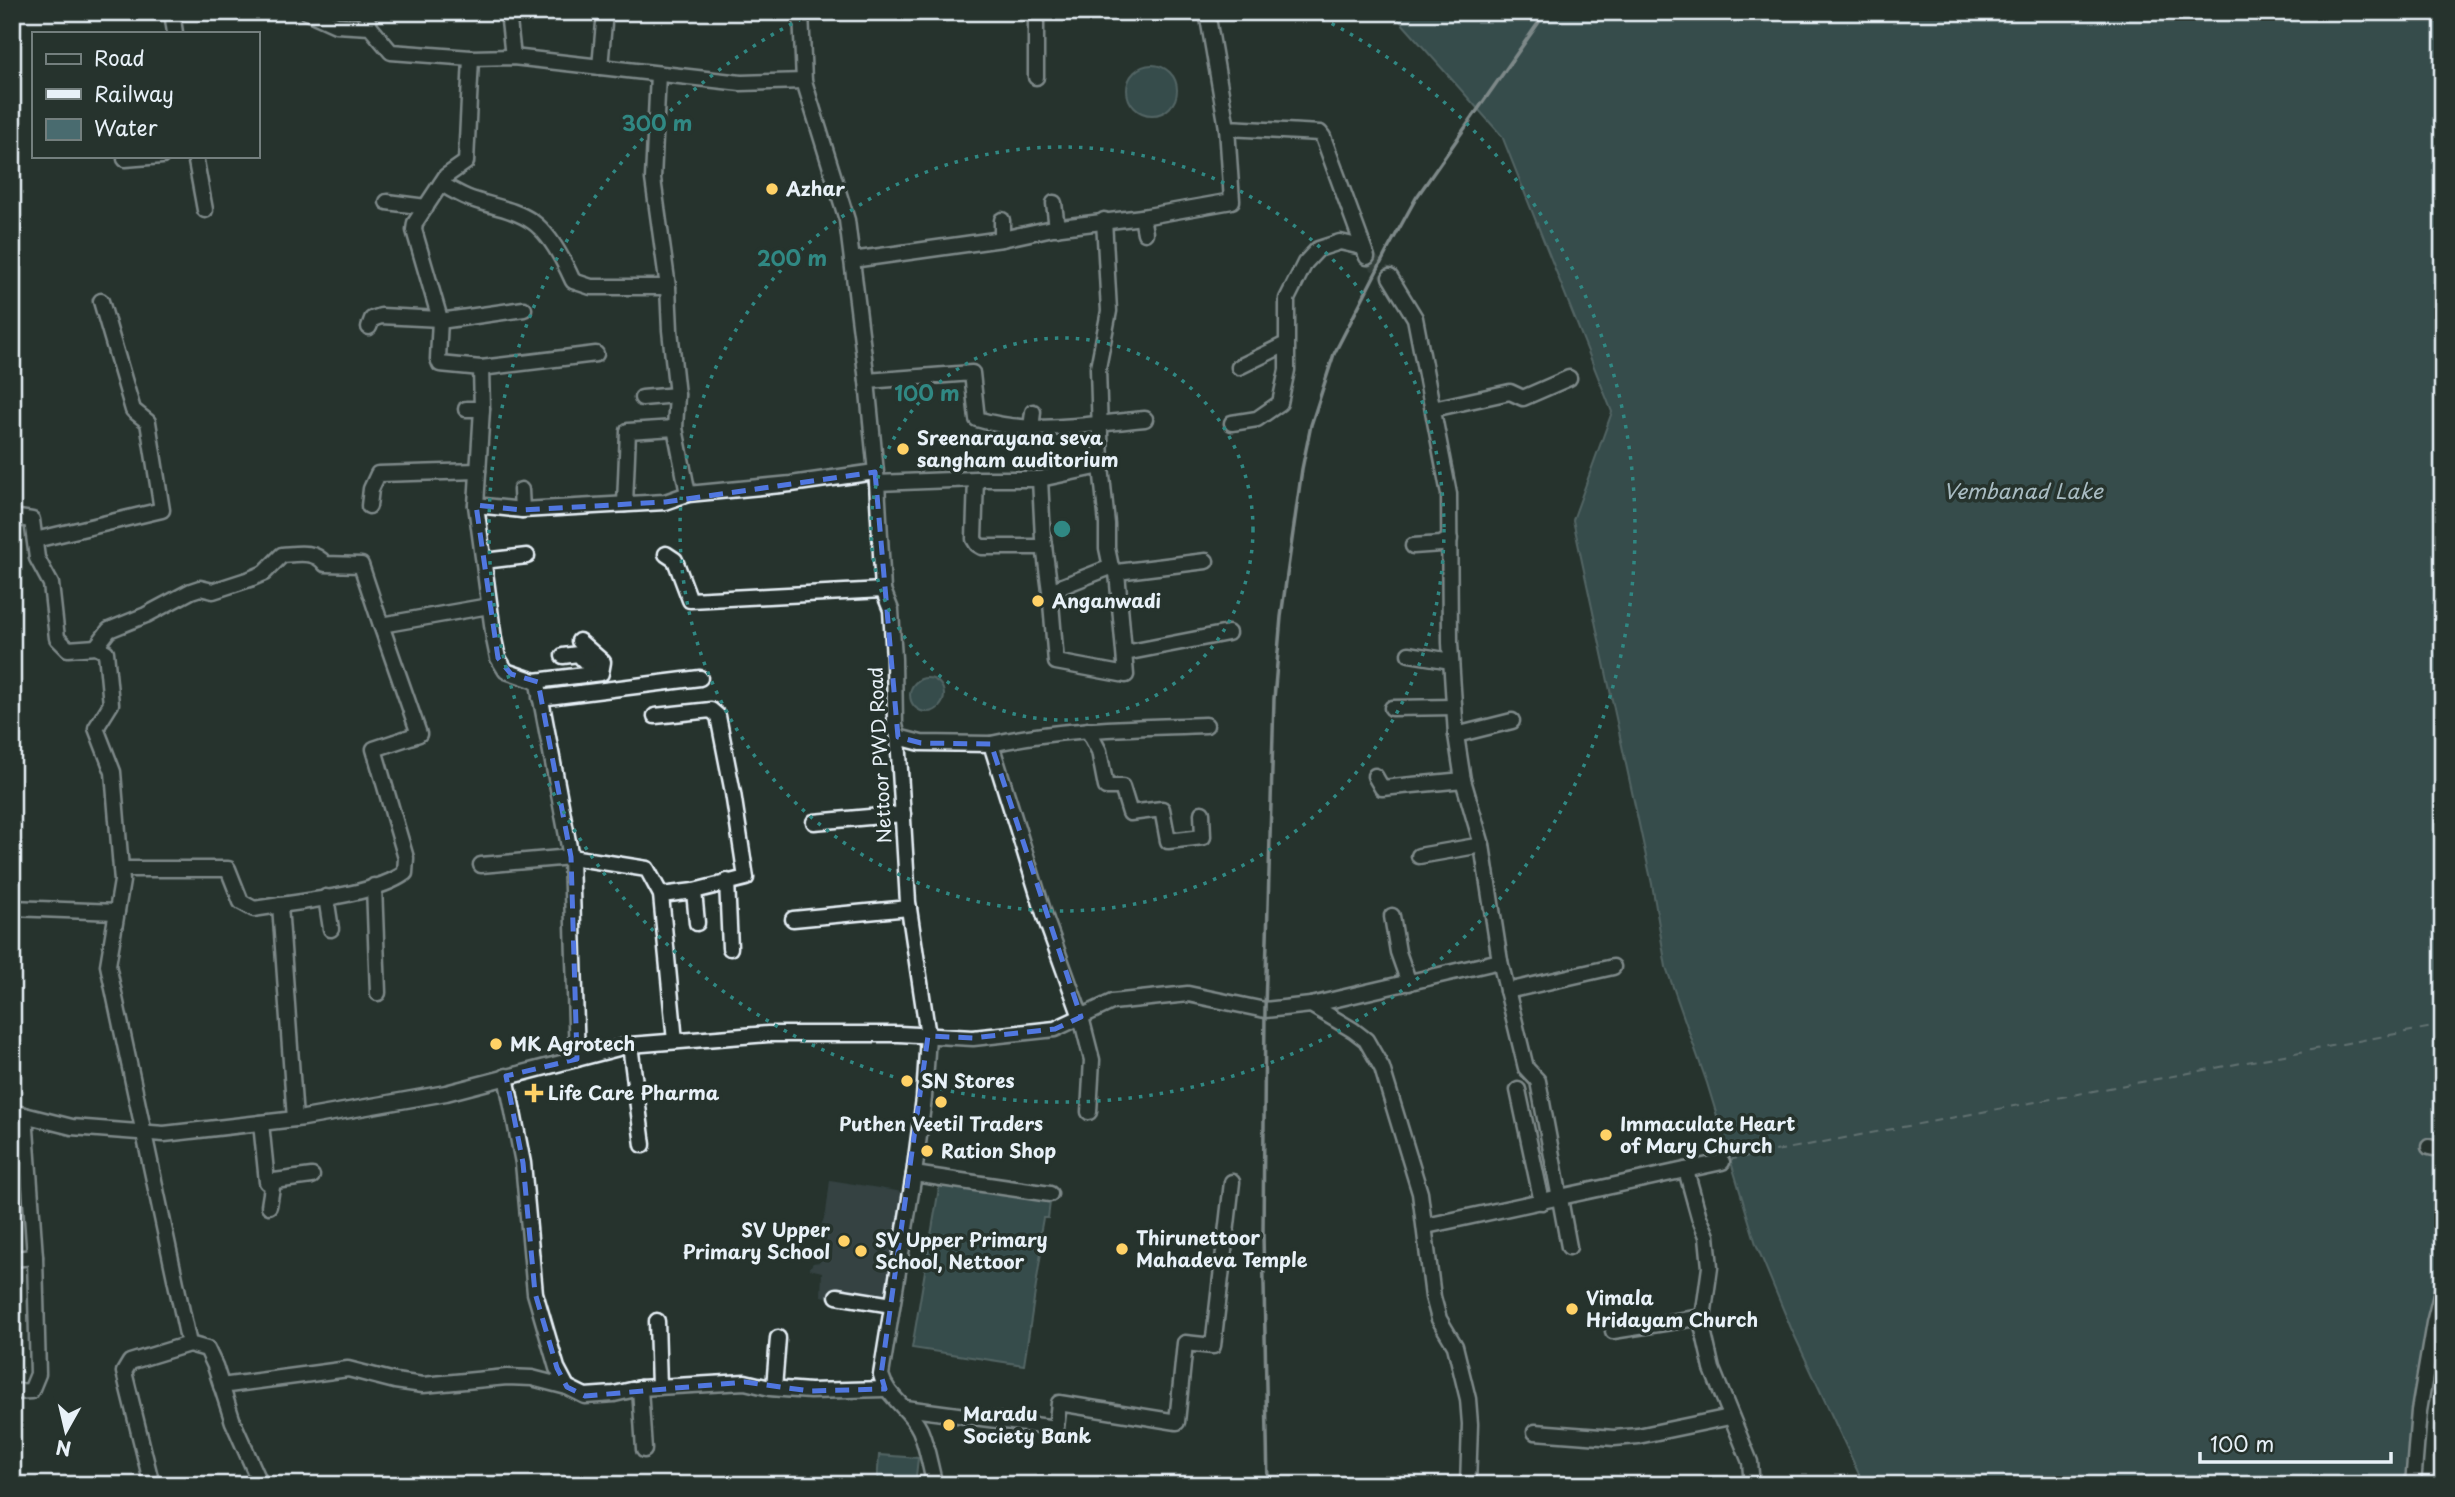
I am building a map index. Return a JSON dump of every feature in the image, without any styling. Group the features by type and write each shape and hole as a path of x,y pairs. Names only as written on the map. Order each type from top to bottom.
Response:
{"street":[{"path":"172,12 175,32"},
{"path":"307,12 336,25 368,19 391,52 471,58 513,57 741,83 804,81"},
{"path":"508,12 513,57"},
{"path":"600,67 605,12"},
{"name":"Nettoor PWD Road","path":"801,12 804,81 846,220 852,260 867,381 883,590 891,610 895,725 909,908 928,1036 924,1098 914,1174 881,1376 885,1389"},
{"path":"1036,12 1036,77"},
{"path":"852,260 1002,239 1104,220 1142,217 1232,201 1227,128 1207,12"},
{"path":"471,58 466,162 453,170 441,184 414,230 440,320 440,364 481,368 596,354"},
{"path":"658,74 653,179 668,287 677,395 675,428 681,470 688,494"},
{"path":"1227,128 1320,133 1365,252 1340,242 1318,249 1305,263 1287,299 1287,370 1280,403 1257,419 1231,423"},
{"path":"125,159 137,158"},
{"path":"195,158 205,210"},
{"path":"441,184 532,222 552,244 573,281 590,288 668,287"},
{"path":"387,202 426,207"},
{"path":"1054,203 1057,228"},
{"path":"1142,217 1145,233"},
{"path":"1002,220 1002,239"},
{"path":"1040,480 1056,662 1126,675 1114,570 1107,548 1101,467 1098,368 1109,311 1104,220"},
{"path":"1390,277 1415,318 1450,494 1451,661 1456,735 1463,780 1482,845 1500,961 1526,1068 1538,1081 1569,1247"},
{"path":"35,540 162,510 148,422 133,411 101,301"},
{"path":"369,327 372,319 381,316 440,320 524,309"},
{"path":"1239,367 1286,344"},
{"path":"481,368 482,409 476,505 489,606 501,666 511,674 536,681 601,673 604,662 579,641"},
{"path":"867,381 972,373 977,419 993,425 1055,428 1145,419"},
{"path":"1433,409 1510,392 1523,398 1569,378"},
{"path":"642,398 677,395"},
{"path":"466,408 482,409"},
{"path":"1031,428 1032,412"},
{"path":"625,504 628,431 675,428"},
{"path":"476,505 522,510 665,502 688,494 876,478 1040,480 1101,467"},
{"path":"369,506 371,489 378,474 478,471"},
{"path":"976,479 974,539 977,544 982,547 1044,547"},
{"path":"521,490 522,510"},
{"path":"12,517 33,520 37,558 51,584 57,638 68,649 96,647 106,652 111,704 96,728 113,772 122,881 108,965 188,1344"},
{"path":"1413,546 1441,544 1450,539"},
{"path":"96,647 109,630 146,615 191,591 200,588 213,591 264,573 282,555 308,554 322,559 325,564 361,565 419,734 374,748 406,858 405,873 397,879 326,897 254,909 241,902 228,869 121,869"},
{"path":"666,554 675,560 690,600 883,590"},
{"path":"484,561 527,556"},
{"path":"1050,592 1114,570 1206,561"},
{"path":"381,625 489,606"},
{"path":"1125,653 1228,633"},
{"path":"563,656 578,654 596,673"},
{"path":"1409,654 1451,661"},
{"path":"540,698 700,678"},
{"path":"536,681 571,858 577,1059"},
{"path":"1392,708 1454,707"},
{"path":"655,716 710,710 718,716 746,878 694,891 661,895"},
{"path":"1456,735 1512,721"},
{"path":"898,737 921,743 991,744 1024,737 1088,730 1206,725"},
{"path":"1088,730 1099,751 1106,787 1122,787 1130,813 1162,809 1168,841 1203,836 1202,813"},
{"path":"991,744 1046,920 1081,1017 1092,1060 1089,1112"},
{"path":"1375,776 1382,788 1463,780"},
{"path":"814,822 903,814"},
{"path":"1419,856 1482,845"},
{"path":"481,865 571,858 647,869 661,895 675,1041"},
{"path":"727,881 730,948"},
{"path":"374,886 378,993"},
{"path":"694,891 697,923"},
{"path":"326,897 331,929"},
{"path":"280,905 295,1119"},
{"path":"12,908 117,912"},
{"path":"793,919 909,908"},
{"path":"1392,916 1398,952 1409,982"},
{"path":"12,1391 31,1391 38,1374 35,1257 19,1114 72,1127 164,1134 295,1119 446,1093 630,1045 768,1034 973,1038 1055,1029 1112,1002 1188,994 1265,1010 1311,1005 1500,961"},
{"path":"1507,991 1613,967"},
{"path":"1311,1005 1366,1040 1382,1068 1420,1193 1433,1297 1439,1319 1455,1346 1468,1399 1468,1485"},
{"path":"630,1045 643,1145"},
{"path":"506,1076 523,1163 535,1293 556,1368 567,1387"},
{"path":"1518,1090 1542,1202"},
{"path":"261,1123 267,1182 312,1176"},
{"path":"1426,1226 1723,1162"},
{"path":"1686,1170 1707,1236 1710,1267 1702,1325 1712,1370 1750,1462 1752,1485"},
{"path":"914,1174 1050,1194"},
{"path":"269,1206 273,1181"},
{"path":"905,1408 1056,1428 1059,1403 1177,1422 1185,1343 1213,1346 1232,1182"},
{"path":"12,1259 35,1257"},
{"path":"2413,1485 2419,1411 2439,1324 2443,1287"},
{"path":"837,1296 892,1305"},
{"path":"1613,1331 1703,1317"},
{"path":"657,1321 659,1387"},
{"path":"774,1388 778,1338"},
{"path":"152,1485 124,1372 130,1362 188,1344 207,1349 233,1422 261,1485"},
{"path":"220,1386 348,1369 423,1385 507,1377 532,1378 567,1387 585,1396 614,1394 640,1388 745,1382 810,1391 885,1389 905,1408 920,1430 935,1485"},
{"path":"640,1388 644,1450"},
{"path":"1535,1432 1626,1437 1730,1417"}],"highlighted area":[{"path":"875,472 898,737 921,743 991,744 1081,1017 1055,1029 973,1038 928,1036 881,1375 885,1389 810,1391 745,1382 585,1396 567,1387 557,1368 535,1293 523,1163 506,1076 577,1059 571,857 538,682 511,674 498,658 476,505 522,510 665,502"}],"shaded area":[{"name":"SV Upper Primary School, Nettoor","path":"830,1180 903,1192 896,1309 821,1296 822,1272 809,1269 813,1263 820,1262 826,1240 816,1238 826,1213"}],"water":[{"name":"Vembanad Lake","path":"1392,12 2443,12 2443,1136 2427,1139 2426,1153 2443,1161 2443,1254 2415,1388 2407,1485 1864,1485 1791,1328 1756,1244 1707,1083 1666,967 1652,884 1573,520 1612,412 1502,136"},
{"path":"1152,65 1169,73 1177,90 1169,107 1152,115 1135,107 1127,90 1135,73"},
{"path":"927,678 939,683 944,695 939,707 927,712 915,707 910,695 915,683"},
{"path":"940,1182 1050,1202 1048,1218 1043,1218 1038,1245 1042,1246 1024,1365 912,1348"},
{"path":"879,1455 918,1458 915,1485 877,1485"}],"ferry route":[{"path":"1728,1160 2443,1025"}],"tunnel":[{"path":"1367,257 1390,277"}],"railway":[{"path":"1268,1485 1263,1234 1265,1010 1274,699 1281,617 1302,469 1311,425 1334,354 1388,249 1416,198 1546,12"}],"place":[{"name":"Azhar","path":"772,189"},
{"name":"Sreenarayana seva sangham auditorium","path":"903,449"},
{"name":"Anganwadi","path":"1038,601"},
{"name":"MK Agrotech","path":"496,1044"},
{"name":"SN Stores","path":"907,1081"},
{"name":"Life Care Pharma","path":"534,1093"},
{"name":"Puthen Veetil Traders","path":"941,1102"},
{"name":"Immaculate Heart of Mary Church","path":"1606,1135"},
{"name":"Ration Shop","path":"927,1151"},
{"name":"SV Upper Primary School","path":"844,1241"},
{"name":"Thirunettoor Mahadeva Temple","path":"1122,1249"},
{"name":"SV Upper Primary School, Nettoor","path":"861,1251"},
{"name":"Vimala Hridayam Church","path":"1572,1309"},
{"name":"Maradu Society Bank","path":"949,1425"}]}
